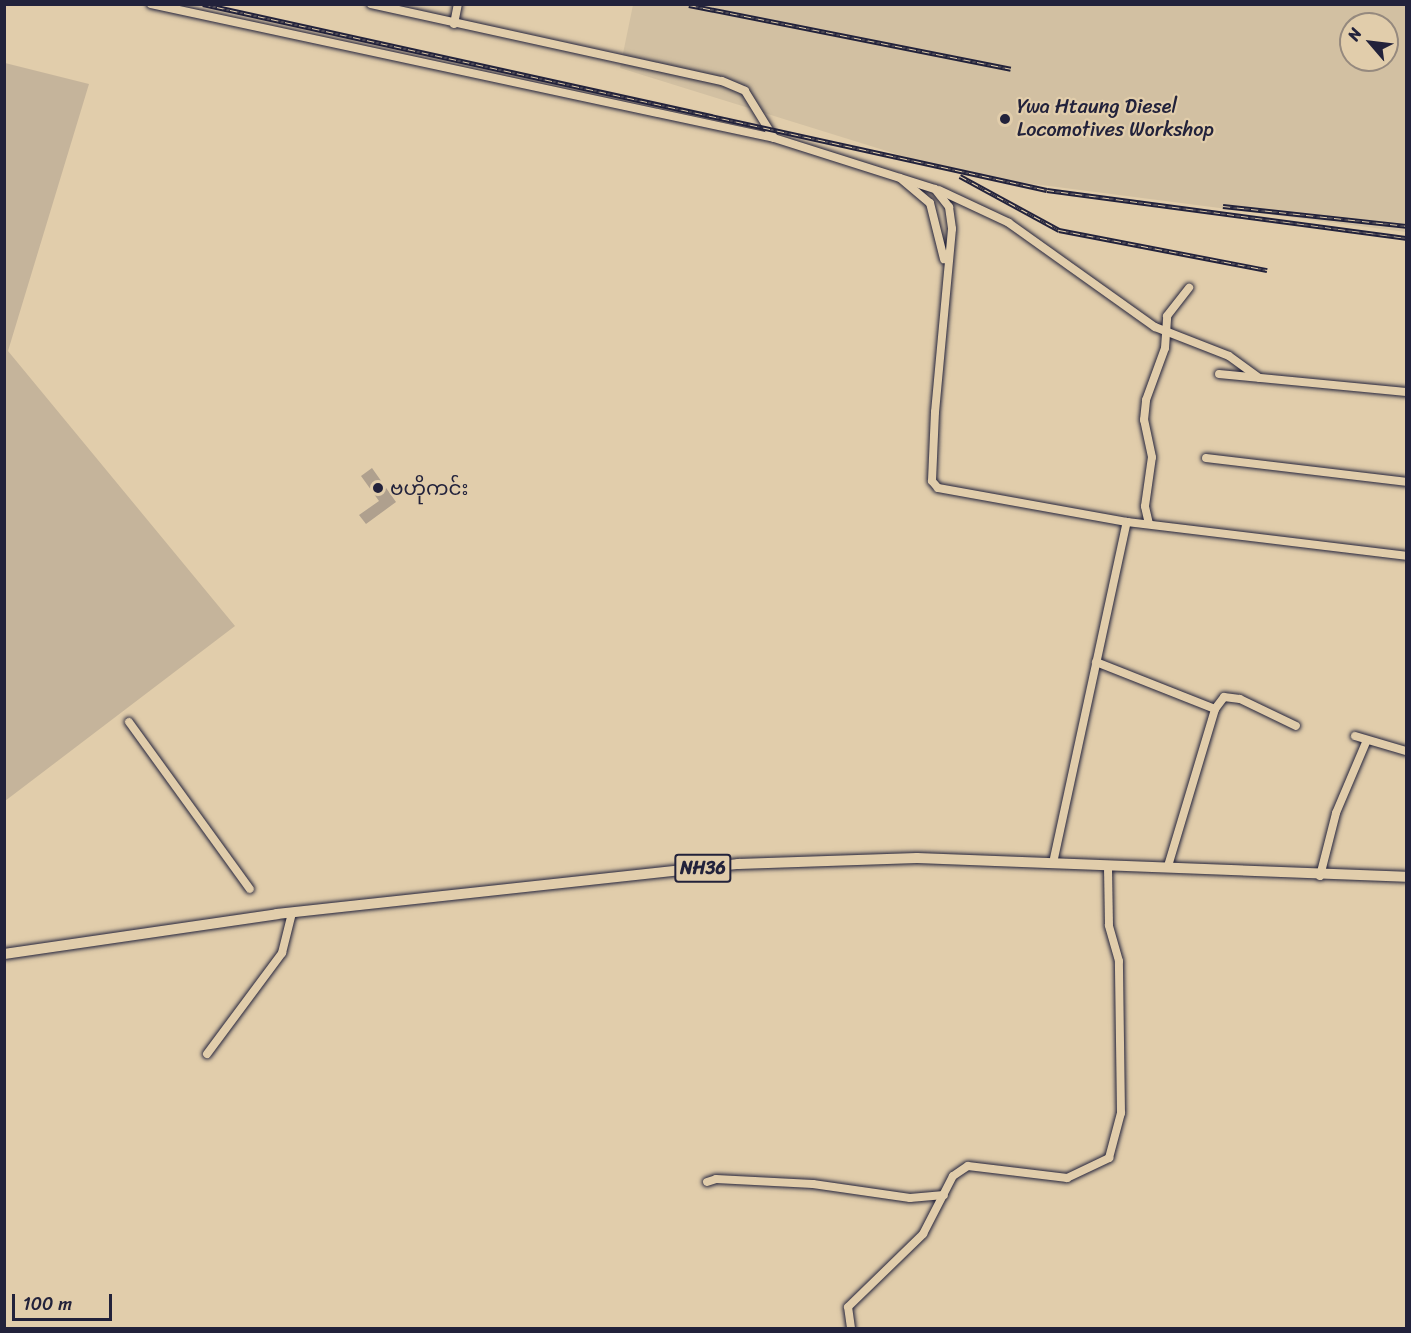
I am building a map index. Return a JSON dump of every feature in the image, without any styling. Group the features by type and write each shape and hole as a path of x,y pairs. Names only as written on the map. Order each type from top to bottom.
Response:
{"highway":[{"name":"NH36","path":"4,954 292,913 738,864 917,858 1108,866 1168,866 1320,876 1407,877"}],"street":[{"path":"151,4 774,138 935,189 1009,223 1166,332 1229,356 1259,378"},
{"path":"371,4 396,7 454,24 722,81 745,92 774,138"},
{"path":"454,24 458,4"},
{"path":"899,177 930,203 943,243 945,275"},
{"path":"935,189 951,217 945,275 932,481 950,493 1127,522 1407,556"},
{"path":"1149,524 1146,506 1152,457 1144,420 1166,332 1167,315 1189,288"},
{"path":"1219,374 1407,392"},
{"path":"1206,458 1407,482"},
{"path":"1053,863 1127,522"},
{"path":"1096,662 1215,709"},
{"path":"1168,866 1215,709 1224,697 1232,696 1296,726"},
{"path":"129,722 250,889"},
{"path":"1355,736 1407,751"},
{"path":"1320,876 1336,813 1367,740"},
{"path":"851,1329 848,1307 923,1234 953,1176 968,1166 1067,1178 1109,1158 1121,1113 1119,962 1109,925 1108,866"},
{"path":"207,1054 282,953 292,913"},
{"path":"707,1182 716,1179 813,1184 910,1198 944,1195"}],"shaded area":[{"path":"633,5 1406,5 1406,232 964,175 620,68"},
{"path":"5,63 89,84 8,351 235,626 5,801"}],"building":[{"name":"ဗဟိုကင်း","path":"372,468 396,502 366,524 359,515 379,501 361,476"}],"railway":[{"path":"203,4 1047,190 1406,238"},
{"path":"689,5 1011,69"},
{"path":"960,176 1059,230 1267,270"},
{"path":"1223,206 1406,226"}],"place":[{"name":"Ywa Htaung Diesel Locomotives Workshop","path":"1005,119"},
{"name":"ဗဟိုကင်း","path":"378,488"}]}
